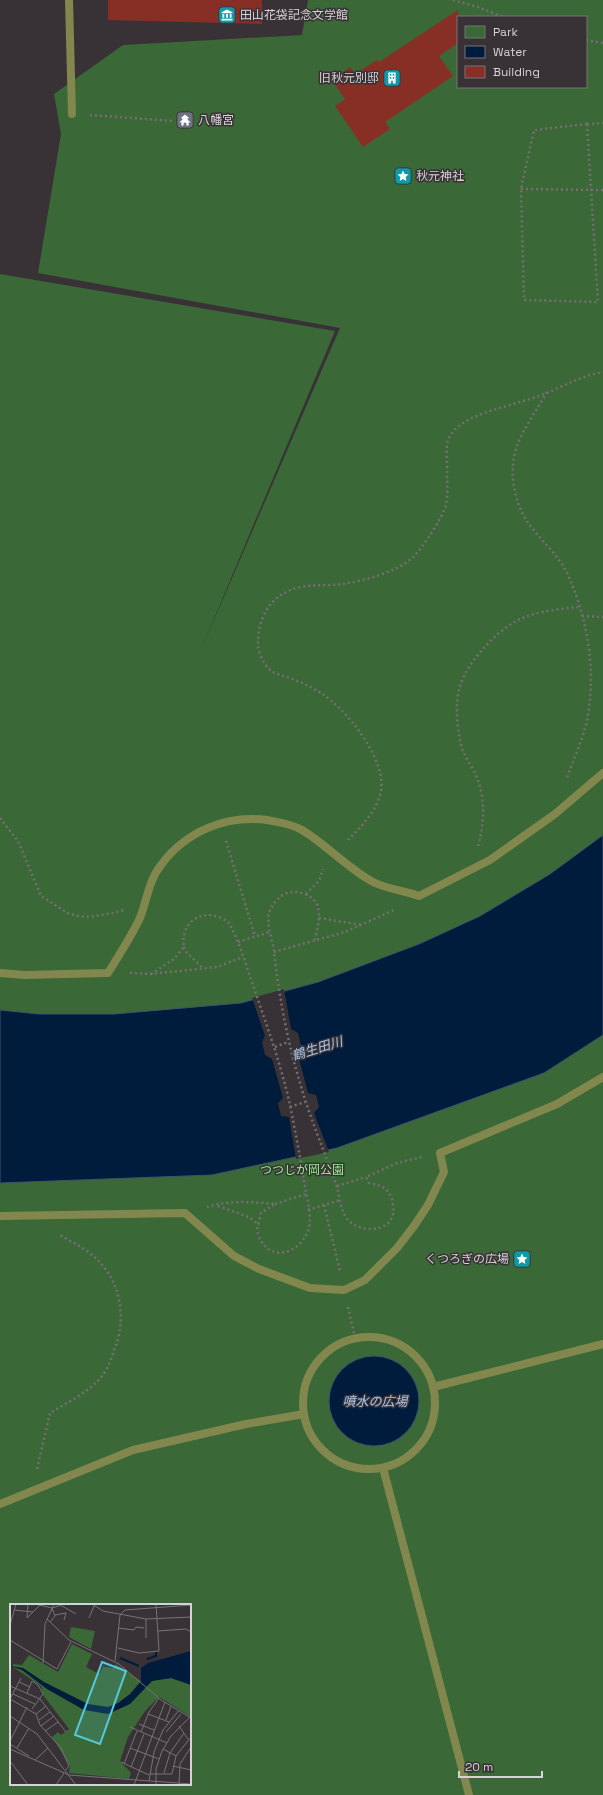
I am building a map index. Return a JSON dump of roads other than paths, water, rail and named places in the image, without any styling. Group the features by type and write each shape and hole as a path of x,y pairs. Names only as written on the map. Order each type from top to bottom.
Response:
{"street":[{"path":"69,0 72,114"},
{"path":"0,973 24,975 108,973 128,942 145,902 152,879 161,865 170,855 195,834 220,823 248,819 273,821 301,829 374,882 419,896 490,860 555,814 603,774"},
{"path":"0,1216 185,1213 234,1256 259,1269 310,1288 344,1290 365,1280 397,1248 414,1226 428,1204 444,1172 440,1153 557,1104 603,1077"},
{"path":"355,1338 375,1338 387,1340 408,1350 424,1367 433,1387 434,1410 428,1432 414,1451 405,1458 383,1468 360,1469 348,1466 327,1454 311,1436 304,1414 302,1401 304,1389 314,1367 330,1350 355,1338"},
{"path":"433,1387 603,1344"},
{"path":"0,1504 133,1450 246,1424 304,1414"},
{"path":"383,1468 469,1795"}],"water":[{"name":"鶴生田川","path":"603,835 603,1035 544,1073 337,1148 212,1175 0,1183 0,1010 39,1014 114,1014 241,1003 318,982 419,944 480,916 550,874"},
{"name":"噴水の広場","path":"374,1356 391,1360 406,1369 415,1384 419,1401 415,1418 406,1433 391,1442 374,1446 357,1442 342,1433 333,1418 329,1401 333,1384 342,1369 357,1360"}],"place":[{"name":"田山花袋記念文学館","path":"227,15"},
{"name":"旧秋元別邸","path":"392,78"},
{"name":"八幡宮","path":"185,120"},
{"name":"秋元神社","path":"403,176"},
{"name":"くつろぎの広場","path":"522,1259"}],"park label":[{"name":"つつじが岡公園","path":"302,1170"}]}
